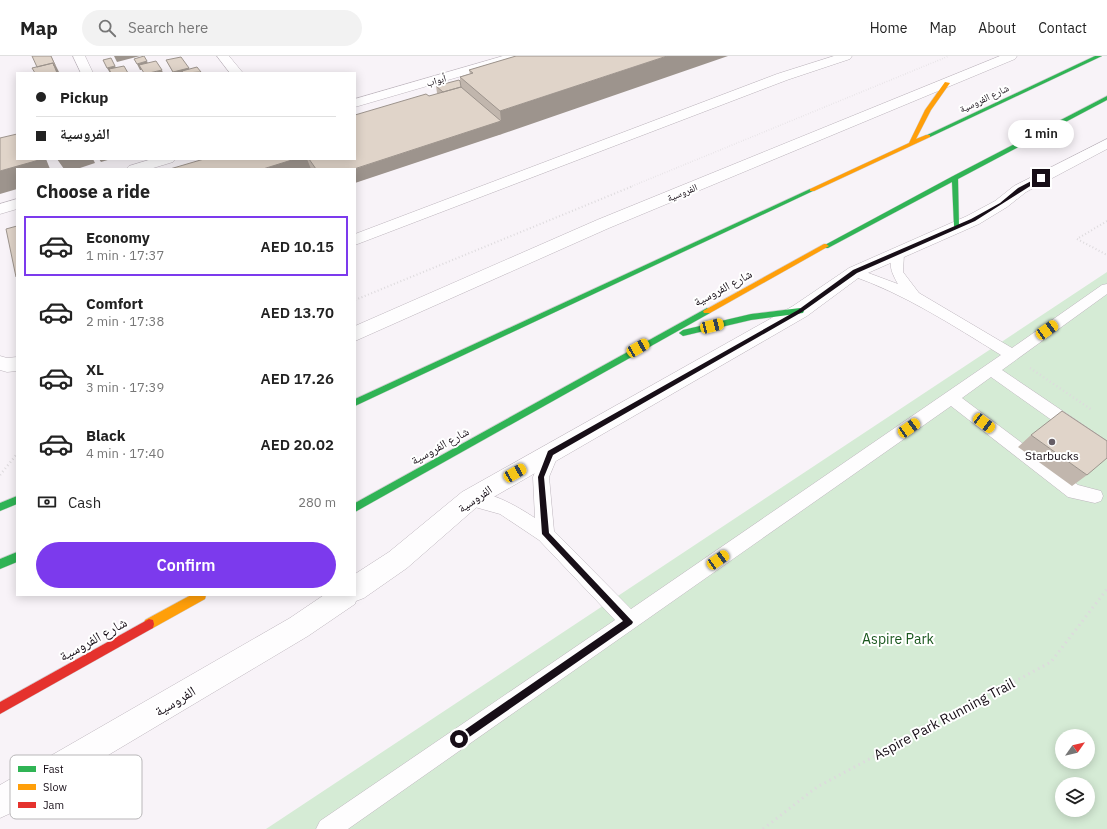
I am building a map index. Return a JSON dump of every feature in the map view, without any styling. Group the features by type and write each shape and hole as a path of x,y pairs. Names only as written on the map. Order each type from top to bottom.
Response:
{"highway":[{"name":"شارع الفروسية","path":"356,403 1099,56"},
{"path":"911,144 928,110 947,83"},
{"name":"شارع الفروسية","path":"356,507 651,341 955,177 1107,98"},
{"path":"955,177 956,226"},
{"path":"651,341 752,317 800,311"},
{"path":"0,507 16,500"},
{"path":"0,564 16,557"},
{"name":"شارع الفروسية","path":"0,708 199,596"}],"street":[{"path":"79,56 87,72"},
{"path":"223,56 236,72"},
{"name":"أبواب","path":"356,104 516,56"},
{"path":"356,240 782,77 846,56"},
{"name":"الفروسية","path":"356,334 603,224 1005,58"},
{"name":"الفروسية","path":"356,588 398,560 470,499 800,311 855,272 980,216 1001,204 1020,189 1107,143"},
{"path":"137,168 165,160"},
{"path":"0,209 16,204"},
{"path":"0,363 7,365 16,364"},
{"name":"الفروسية","path":"80,755 299,627 345,596"},
{"name":"الفروسية","path":"0,802 10,796"}],"lane":[{"path":"898,254 897,272 913,294"},
{"path":"855,272 880,280 913,294 1012,355"},
{"path":"328,829 629,622 1107,288"},
{"path":"991,370 1107,450"},
{"path":"951,398 1074,492 1096,496"},
{"path":"545,534 541,477 551,453"},
{"path":"470,499 504,507 545,534 629,622"}],"path":[{"path":"356,300 949,56"},
{"path":"1107,221 1077,239 1107,255"},
{"path":"1012,355 1094,411"},
{"path":"0,476 16,455"},
{"name":"Aspire Park Running Trail","path":"763,829 817,787 1051,662 1107,589"}],"green space":[{"name":"Aspire Park","path":"1107,272 1107,829 266,829"}],"building":[{"path":"32,56 51,56 55,65 54,66 53,63 37,67"},
{"path":"144,56 147,61 137,64 134,59"},
{"path":"516,56 667,56 500,111 460,77 473,73 469,70"},
{"path":"181,57 189,68 173,72 166,60"},
{"path":"111,58 115,66 107,68 103,60"},
{"path":"156,61 162,70 143,72 139,65"},
{"path":"53,63 57,72 34,72 32,68"},
{"path":"124,66 127,72 110,72 109,69"},
{"path":"197,67 201,72 183,72 182,71"},
{"path":"459,80 461,87 443,92 436,86"},
{"path":"461,87 501,121 356,168 315,168 310,160 356,160 356,115 426,94 429,96"},
{"path":"16,134 16,160 39,160 0,171 0,138"},
{"path":"201,160 292,160 266,168 173,168"},
{"path":"16,226 16,277 6,229"},
{"path":"1062,411 1107,441 1107,458 1087,475 1031,435"}],"traffic: fast":[{"path":"928,136 1099,56"},
{"path":"826,246 1107,98"},
{"path":"955,177 957,226"},
{"path":"356,403 812,190"},
{"path":"356,507 707,311"},
{"path":"683,333 751,317 800,311"},
{"path":"0,507 16,500"},
{"path":"0,564 16,557"}],"traffic: slow":[{"path":"911,144 928,110 947,83"},
{"path":"812,190 928,136"},
{"path":"707,311 826,246"},
{"path":"149,624 199,596"}],"traffic: jam":[{"path":"0,708 149,624"}],"place":[{"name":"Starbucks","path":"1052,442"}],"route":[{"path":"459,739 629,622 545,534 541,477 551,453 800,311 855,272 898,254 956,226 973,220 1001,204 1020,189 1041,178"}]}
